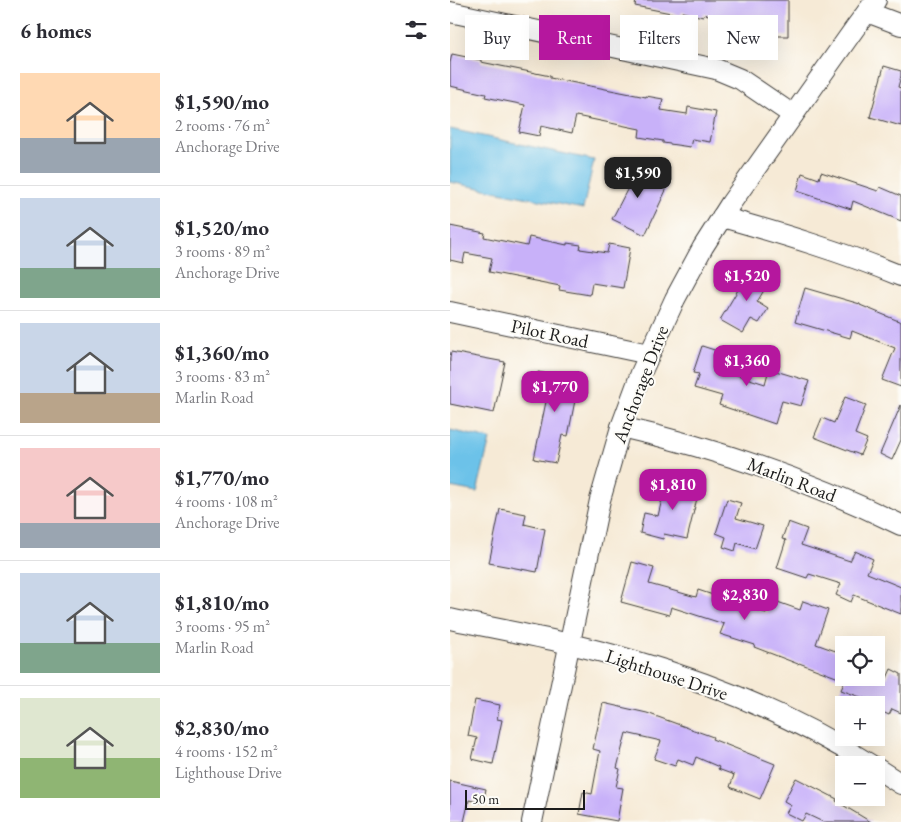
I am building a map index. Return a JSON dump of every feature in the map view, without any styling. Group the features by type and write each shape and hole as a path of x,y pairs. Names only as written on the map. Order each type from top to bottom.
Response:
{"street":[{"path":"871,6 901,25"},
{"name":"Anchorage Drive","path":"532,822 600,500 621,427 649,354 675,299 703,247 722,217 871,6"},
{"path":"450,12 716,69 740,79 793,115"},
{"path":"722,217 793,237 901,276"},
{"name":"Pilot Road","path":"450,312 649,354"},
{"name":"Marlin Road","path":"621,427 651,433 715,451 778,472 840,497 901,526"},
{"name":"Lighthouse Drive","path":"450,619 569,644 644,663 692,679 747,700 857,756"},
{"path":"885,774 901,784"}],"water":[{"path":"450,129 594,160 583,209 450,182"},
{"path":"450,430 490,439 477,492 450,487"}],"building":[{"path":"636,0 788,0 788,36 778,36 778,15 704,14 703,17 682,12 681,15 635,6"},
{"path":"452,54 465,57 465,60 481,60 481,62 550,76 550,78 663,99 661,110 687,114 688,107 716,112 710,142 692,139 690,147 663,143 663,141 639,137 640,129 576,116 572,133 541,126 539,136 519,132 525,105 485,97 486,94 450,86"},
{"path":"884,66 901,71 898,87 901,88 901,126 870,117"},
{"path":"622,164 668,186 645,235 612,219 628,188 614,181"},
{"path":"821,172 878,191 880,187 901,196 901,221 853,201 851,209 797,191 802,173 819,179"},
{"path":"450,226 485,233 484,237 527,246 529,237 567,245 567,243 581,245 580,249 607,253 609,244 630,248 623,288 592,283 590,295 559,290 560,286 489,272 492,258 465,253 463,263 450,260"},
{"path":"751,268 770,280 757,302 768,309 759,323 751,319 743,333 720,320"},
{"path":"805,288 860,304 901,322 901,387 882,380 895,348 852,331 850,338 795,322"},
{"path":"702,346 730,355 725,371 765,384 769,369 809,381 801,406 782,401 775,424 719,405 722,396 694,388 699,374 693,373"},
{"path":"451,352 505,362 494,413 450,404"},
{"path":"538,372 579,380 568,436 562,435 556,463 534,459 547,397 533,395"},
{"path":"845,397 866,405 855,434 867,439 860,455 814,437 822,418 834,423"},
{"path":"901,405 901,440 892,460 880,454"},
{"path":"667,478 700,486 687,539 664,534 663,539 640,533 644,513 658,516"},
{"path":"727,499 741,503 736,518 763,526 755,549 737,543 735,551 723,547 726,537 716,533"},
{"path":"500,509 526,514 524,524 545,529 537,572 489,563"},
{"path":"788,522 807,529 801,545 850,561 855,551 873,559 867,573 901,587 901,614 854,595 851,602 836,595 841,584 809,574 807,578 777,568 786,540 782,539"},
{"path":"632,562 654,568 649,584 696,597 698,590 713,595 716,586 733,591 730,601 766,613 772,600 800,610 803,601 828,610 816,644 835,651 835,677 754,647 755,645 720,634 724,624 671,607 669,615 621,602"},
{"path":"891,669 901,674 901,713 892,709 889,715 885,713 885,696 858,696 841,690 843,686 885,686 885,678 887,678"},
{"path":"475,700 500,705 497,719 502,720 493,764 472,759 477,738 468,736"},
{"path":"603,703 647,713 713,737 712,739 775,764 760,799 730,787 734,775 696,757 693,765 678,759 675,766 654,759 661,741 626,733 617,768 620,769 616,787 623,788 617,821 579,814 583,792 592,794 600,751 593,749"},
{"path":"796,778 835,798 835,806 844,806 871,822 823,822 806,814 802,821 786,813 791,805 784,801"},
{"path":"450,781 486,789 483,803 469,800 464,822 450,822"}]}
